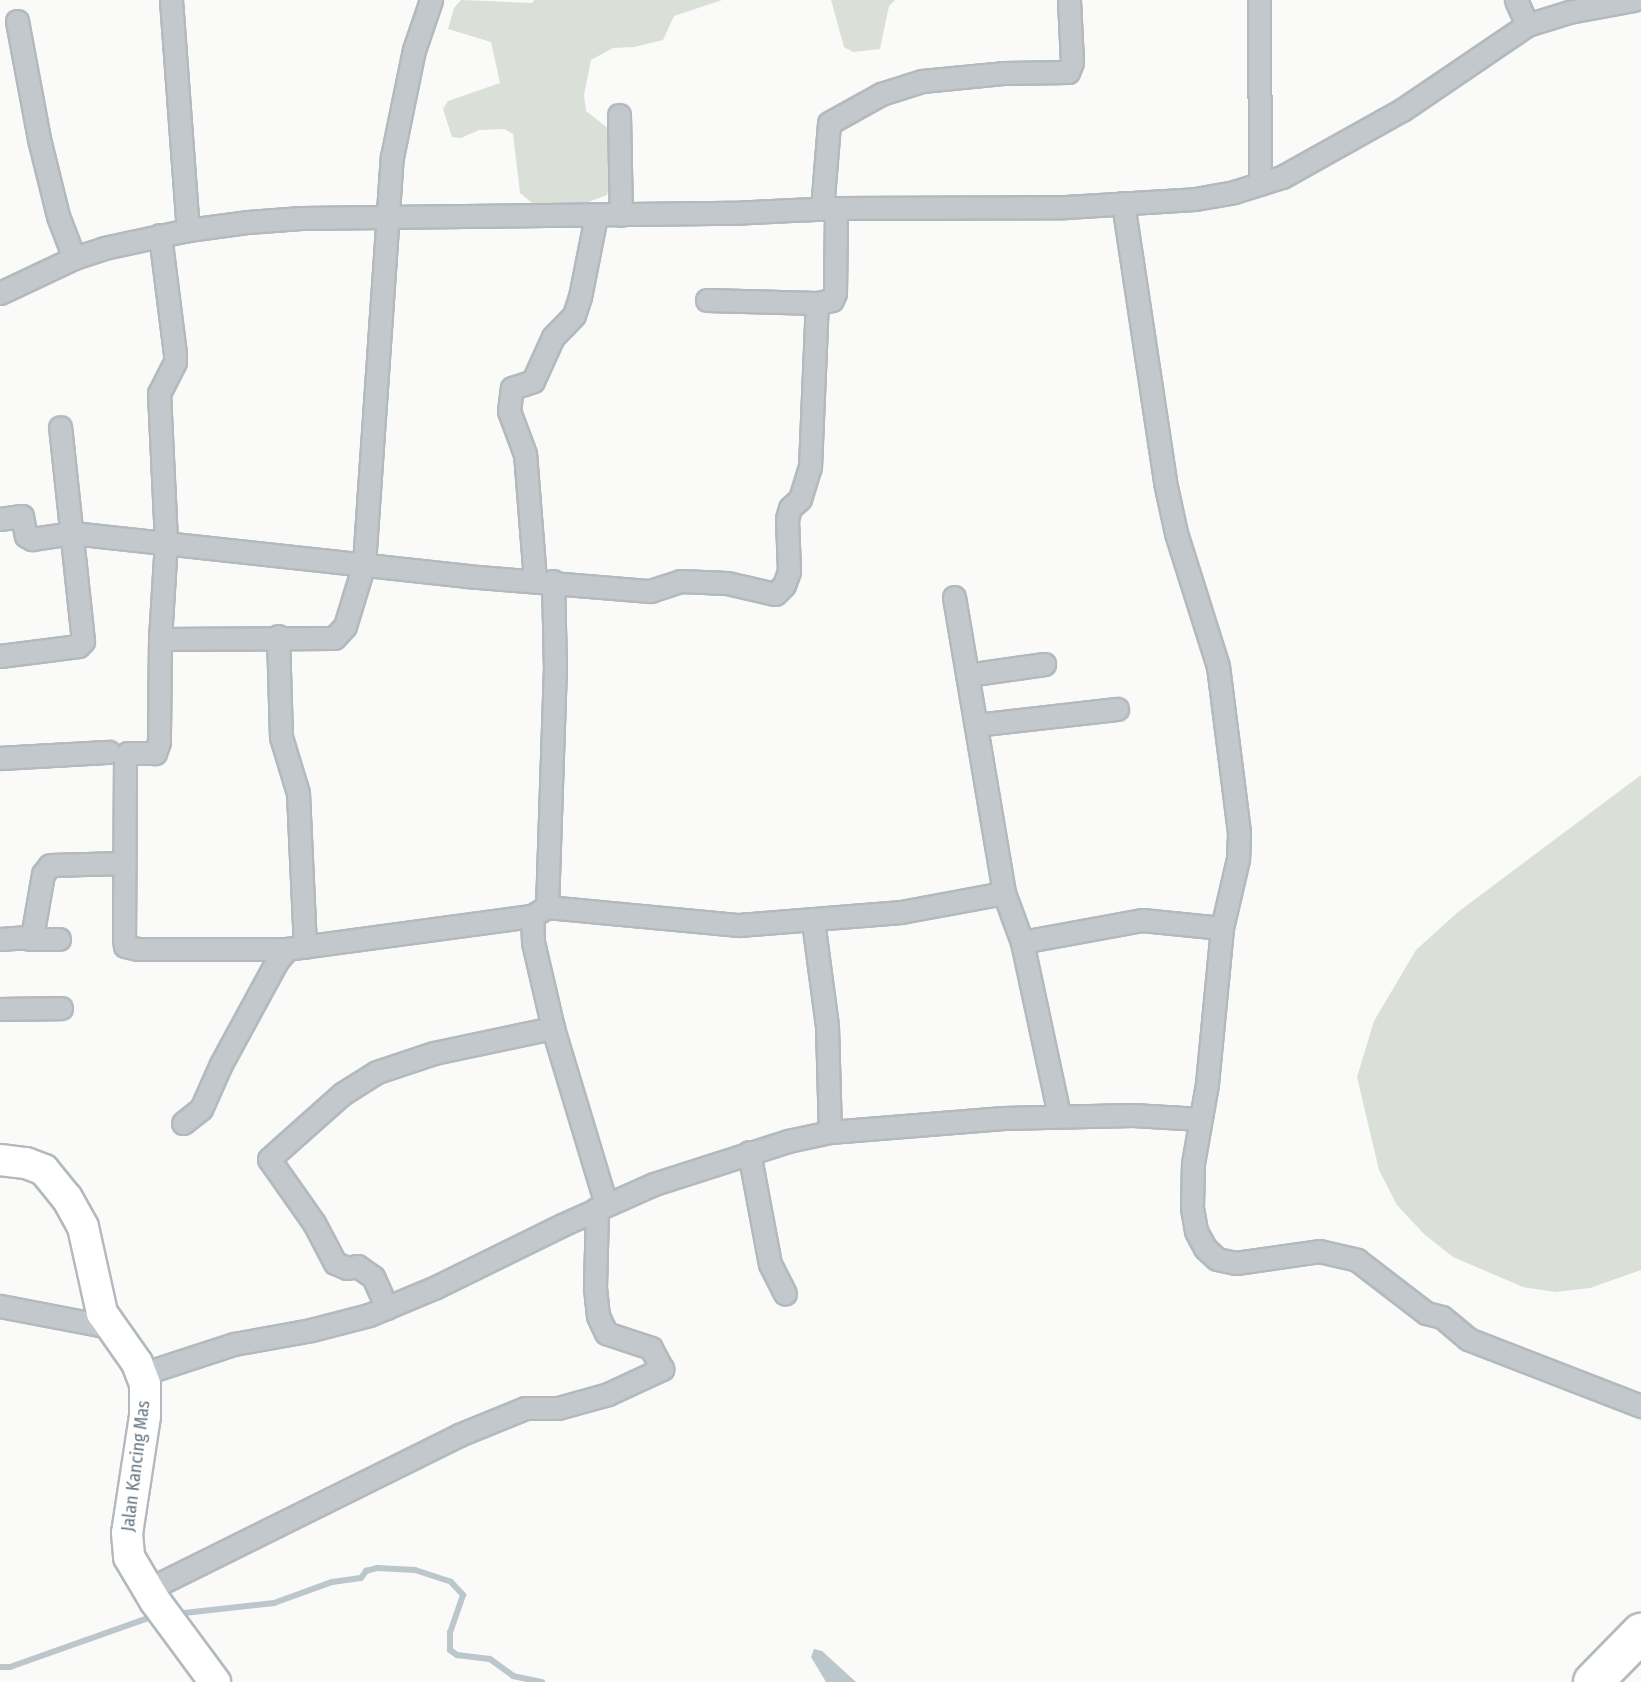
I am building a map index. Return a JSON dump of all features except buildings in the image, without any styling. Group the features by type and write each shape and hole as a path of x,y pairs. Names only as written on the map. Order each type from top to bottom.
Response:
{"highway":[{"path":"1593,1682 1641,1633"},
{"path":"1625,1682 1641,1667"}],"street":[{"path":"171,0 188,230"},
{"path":"160,639 278,636 334,638 341,633 364,564 396,129 414,50 431,0"},
{"path":"707,300 817,303 832,300 835,293 829,208 829,123 881,94 922,81 1003,73 1068,72 1072,62 1069,0"},
{"path":"1259,0 1259,184"},
{"path":"1516,0 1527,25"},
{"path":"0,293 74,258 160,235 274,220 389,216 596,216 1195,199 1282,177 1402,110 1527,25 1569,12 1634,0"},
{"path":"17,20 47,172 58,216 74,258"},
{"path":"619,115 621,215"},
{"path":"1123,203 1165,482 1176,533 1217,666 1239,833 1238,859 1222,928 1207,1084 1193,1163 1192,1208 1196,1231 1205,1248 1217,1259 1236,1263 1301,1252 1338,1253 1357,1260 1426,1313 1442,1317 1468,1339 1641,1406"},
{"path":"158,1604 459,1435 525,1408 558,1408 608,1394 662,1369 651,1349 606,1333 598,1316 595,1287 602,1206 553,1028 533,942 540,911 555,669 525,454 509,411 512,388 533,381 553,337 574,315 596,216"},
{"path":"160,235 175,362 159,393 166,541 160,639 159,742 155,753 126,754 124,939 130,948 296,948 540,911 739,925 813,921 901,912 1004,893"},
{"path":"0,519 22,516 26,536 32,539 72,533 650,591 680,581 727,583 775,594 784,585 789,571 787,519 790,508 800,499 810,467 817,303"},
{"path":"0,656 81,644 60,427"},
{"path":"954,597 1004,893 1022,942 1059,1115"},
{"path":"278,636 281,737 298,793 296,948"},
{"path":"967,675 1044,664"},
{"path":"976,725 1117,709"},
{"path":"0,758 109,752"},
{"path":"29,939 33,934 45,868 50,865 123,863"},
{"path":"1022,942 1142,920 1222,928"},
{"path":"813,921 827,1026 830,1132"},
{"path":"0,939 58,939"},
{"path":"183,1123 201,1109 277,961 296,948"},
{"path":"0,1009 61,1007"},
{"path":"387,1308 373,1277 357,1266 347,1268 335,1263 314,1223 269,1159 342,1094 377,1072 434,1053 553,1028"},
{"path":"0,1160 26,1163 44,1170 67,1198 87,1238 99,1305 110,1327 142,1374 234,1344 311,1330 387,1308 602,1206 703,1166 830,1132 1059,1115 1200,1119"},
{"path":"750,1152 770,1264 785,1293"},
{"path":"0,1306 110,1327"},
{"name":"Jalan Kancing Mas","path":"142,1374 145,1416 126,1544 134,1570 215,1682"}],"shaded area":[{"path":"461,0 532,3 534,0 722,0 674,16 663,40 634,47 613,48 591,60 584,95 586,111 609,129 612,176 607,195 583,204 546,208 537,207 520,193 513,134 504,129 479,130 461,138 452,137 443,109 448,101 500,83 491,42 448,29 454,8"},
{"path":"831,0 895,0 889,6 880,49 853,52 844,47"},
{"path":"1641,775 1641,1270 1590,1288 1555,1292 1523,1287 1453,1257 1424,1234 1397,1205 1379,1170 1357,1077 1374,1021 1416,950 1458,912"},
{"path":"814,1649 822,1651 856,1682 826,1682 811,1657"}],"waterway":[{"path":"175,1614 274,1603 332,1582 361,1578 366,1571 377,1568 415,1570 451,1582 463,1595 450,1632 450,1650 457,1655 490,1659 513,1676 542,1682"},
{"path":"0,1667 10,1667 154,1616"}]}
